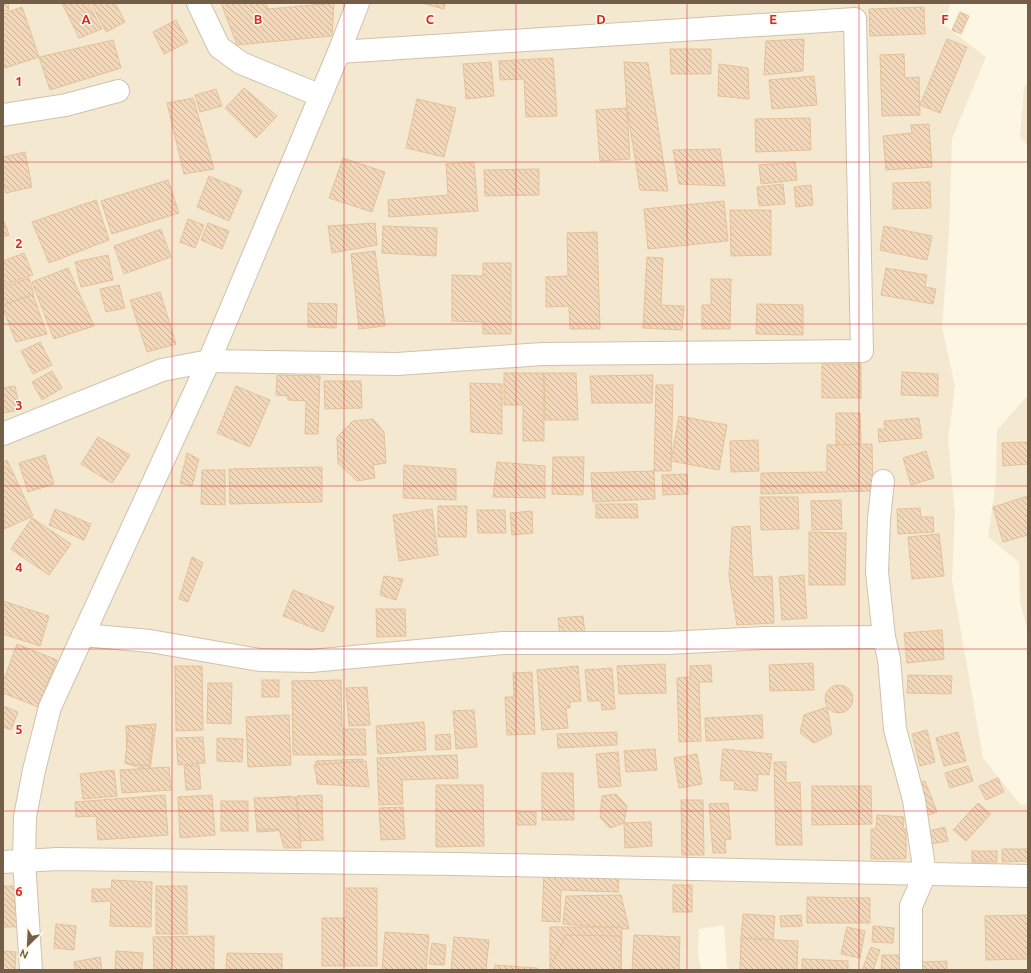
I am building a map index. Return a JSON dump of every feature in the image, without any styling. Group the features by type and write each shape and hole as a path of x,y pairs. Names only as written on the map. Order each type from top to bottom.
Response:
{"street":[{"path":"198,3 218,47 241,63 320,96"},
{"path":"31,970 13,862 25,817 34,770 50,707 209,361 339,52 358,3"},
{"path":"3,434 162,370 209,361 397,364 543,354 862,351 855,19 339,52"},
{"path":"3,115 66,105 118,91"},
{"path":"883,480 879,519 877,572 884,637 889,659 895,729 914,800 925,874 911,906 911,970"},
{"path":"83,635 150,641 260,660 311,661 503,642 667,643 764,638 884,637"},
{"path":"13,862 58,859 456,864 1028,876"}],"shaded area":[{"path":"3,3 951,3 944,25 986,57 952,139 949,233 942,327 955,386 948,440 955,512 952,580 983,758 1020,804 1028,805 1028,970 732,970 727,967 724,925 699,929 698,955 701,970 3,970"},
{"path":"1028,81 1028,146 1020,137 1024,88"},
{"path":"1028,395 1028,631 1020,602 1019,562 988,537 996,481 997,430"}],"building":[{"path":"3,3 8,3 9,10 3,11"},
{"path":"62,3 88,3 102,29 79,38"},
{"path":"91,3 115,3 125,22 106,32"},
{"path":"221,3 266,3 268,9 334,3 332,36 237,45"},
{"path":"422,3 445,3 444,9"},
{"path":"22,7 39,57 5,68 3,62 3,14"},
{"path":"924,7 925,34 870,36 869,9"},
{"path":"960,12 969,16 961,34 952,30"},
{"path":"176,20 188,42 164,54 153,32"},
{"path":"804,39 803,71 764,75 766,41"},
{"path":"947,39 967,47 940,113 920,105"},
{"path":"113,40 121,68 50,90 39,57"},
{"path":"670,49 711,49 711,74 671,74"},
{"path":"904,54 905,78 919,77 920,115 882,116 880,55"},
{"path":"553,58 557,116 526,117 524,79 500,80 499,61"},
{"path":"491,62 494,96 466,99 463,64"},
{"path":"624,62 648,63 668,191 640,190 627,108"},
{"path":"719,64 748,68 749,99 718,96"},
{"path":"814,76 817,105 772,109 769,80"},
{"path":"244,88 277,116 256,138 225,108"},
{"path":"216,89 222,106 200,112 195,95"},
{"path":"193,98 214,169 184,174 167,103"},
{"path":"417,99 456,108 444,157 406,148"},
{"path":"627,108 630,159 600,161 596,110"},
{"path":"810,118 811,150 756,152 755,119"},
{"path":"929,124 932,167 886,170 883,136 912,133 911,125"},
{"path":"720,149 725,186 679,184 673,150"},
{"path":"25,152 32,187 6,193 3,181 3,157"},
{"path":"343,158 385,172 372,212 329,198"},
{"path":"474,162 478,211 389,217 388,200 448,195 446,164"},
{"path":"795,162 797,180 761,184 759,165"},
{"path":"539,169 539,195 485,196 484,170"},
{"path":"209,176 242,190 229,221 197,207"},
{"path":"168,180 179,213 112,234 101,201"},
{"path":"930,182 931,208 893,209 893,183"},
{"path":"783,184 785,204 759,206 757,187"},
{"path":"811,185 813,205 796,207 794,187"},
{"path":"96,200 109,240 49,263 32,222"},
{"path":"724,201 728,241 648,249 644,209"},
{"path":"730,210 771,210 771,255 731,256"},
{"path":"3,219 9,235 3,237"},
{"path":"188,219 204,225 195,248 180,242"},
{"path":"208,223 229,231 222,249 201,240"},
{"path":"375,223 377,245 332,253 328,226"},
{"path":"383,226 437,228 436,256 382,253"},
{"path":"884,226 932,236 927,260 880,250"},
{"path":"161,229 171,257 124,274 114,246"},
{"path":"597,232 600,329 570,329 569,306 546,307 546,277 568,276 567,233"},
{"path":"375,251 385,326 359,329 351,254"},
{"path":"24,253 33,275 3,285 3,261"},
{"path":"108,255 113,280 81,287 75,262"},
{"path":"647,257 663,258 661,305 684,306 682,330 643,328"},
{"path":"483,263 511,263 511,334 483,334 483,322 452,321 452,275 483,276"},
{"path":"68,268 94,326 54,339 32,282"},
{"path":"886,268 927,275 925,287 936,289 933,304 881,295"},
{"path":"29,278 34,294 3,305 3,287"},
{"path":"711,279 731,279 730,329 702,329 702,305 711,305"},
{"path":"119,285 125,308 106,312 100,289"},
{"path":"160,292 176,344 147,352 130,300"},
{"path":"33,295 47,334 16,342 3,309 3,305"},
{"path":"308,303 337,304 336,328 308,327"},
{"path":"757,304 803,305 803,335 756,334"},
{"path":"40,342 52,365 33,374 21,351"},
{"path":"822,364 861,364 861,398 822,398"},
{"path":"52,371 62,388 42,400 32,382"},
{"path":"902,372 938,374 938,396 901,395"},
{"path":"504,373 544,373 544,441 523,441 523,405 504,405"},
{"path":"544,373 576,373 578,420 545,420"},
{"path":"277,375 320,376 318,434 305,434 306,401 288,400 288,396 276,395"},
{"path":"653,375 652,403 592,403 590,376"},
{"path":"324,381 361,381 362,408 325,409"},
{"path":"470,383 502,384 502,434 471,432"},
{"path":"656,385 673,385 671,471 654,471"},
{"path":"15,386 20,410 3,413 3,388"},
{"path":"236,386 270,400 250,447 217,433"},
{"path":"836,413 860,413 861,445 836,445"},
{"path":"679,416 727,425 719,470 671,461"},
{"path":"919,418 922,438 879,442 878,429 885,429 884,421"},
{"path":"373,419 384,432 386,463 373,465 375,478 357,481 338,463 337,437 353,421"},
{"path":"98,437 130,455 112,483 81,464"},
{"path":"758,440 759,471 731,472 730,441"},
{"path":"1028,442 1028,464 1003,466 1002,443"},
{"path":"872,444 873,491 761,494 761,473 827,472 827,445"},
{"path":"926,451 934,478 911,485 903,458"},
{"path":"187,453 199,459 192,486 180,483"},
{"path":"45,455 54,484 28,492 19,463"},
{"path":"553,457 584,457 583,495 552,494"},
{"path":"7,460 33,516 4,529 3,462"},
{"path":"497,462 545,466 545,498 493,497"},
{"path":"404,465 456,469 456,500 403,498"},
{"path":"322,467 322,502 230,504 229,469"},
{"path":"202,470 225,470 225,505 201,504"},
{"path":"654,471 655,499 593,502 591,473"},
{"path":"687,474 688,494 663,495 662,475"},
{"path":"1028,496 1028,535 1003,542 993,507"},
{"path":"760,497 798,497 799,529 761,530"},
{"path":"841,500 842,529 812,530 811,501"},
{"path":"596,504 637,504 638,518 596,518"},
{"path":"438,506 467,506 466,537 438,537"},
{"path":"920,508 921,517 933,517 934,532 898,534 897,509"},
{"path":"55,509 91,524 84,540 49,525"},
{"path":"432,509 438,555 399,561 393,515"},
{"path":"477,510 505,510 506,533 478,533"},
{"path":"532,511 533,533 512,535 510,513"},
{"path":"32,518 71,544 49,575 11,549"},
{"path":"750,526 753,577 772,576 774,623 737,625 729,576 732,527"},
{"path":"809,532 846,533 845,585 809,585"},
{"path":"939,534 944,576 912,579 908,537"},
{"path":"192,557 203,563 188,602 179,599"},
{"path":"804,575 807,618 782,620 779,577"},
{"path":"384,576 403,579 396,600 380,595"},
{"path":"293,590 334,607 323,632 283,616"},
{"path":"3,601 49,616 40,646 3,634"},
{"path":"376,609 405,609 406,636 377,637"},
{"path":"583,616 585,635 560,636 558,618"},
{"path":"942,630 944,659 907,663 904,633"},
{"path":"17,644 57,660 38,707 3,693 3,682"},
{"path":"813,663 814,690 770,691 769,665"},
{"path":"665,664 666,693 619,694 617,666"},
{"path":"711,665 712,682 699,682 701,741 679,742 677,678 690,677 690,666"},
{"path":"175,666 202,666 203,730 176,731"},
{"path":"578,666 581,701 570,702 570,708 566,708 568,728 542,730 537,670"},
{"path":"612,668 615,709 602,710 601,701 588,701 585,670"},
{"path":"532,672 535,734 507,735 505,697 514,697 513,673"},
{"path":"908,675 952,676 951,694 907,693"},
{"path":"262,680 279,680 279,697 262,697"},
{"path":"341,680 342,729 365,729 366,755 293,755 292,681"},
{"path":"208,683 232,683 231,724 207,723"},
{"path":"839,685 849,689 853,699 849,709 839,713 829,709 825,699 829,689"},
{"path":"367,687 370,725 349,726 346,688"},
{"path":"3,706 18,712 11,730 3,727"},
{"path":"827,707 832,734 814,743 800,733 804,715"},
{"path":"474,710 477,747 456,749 453,711"},
{"path":"289,715 291,765 248,767 246,717"},
{"path":"762,715 763,738 706,741 705,718"},
{"path":"424,722 426,750 378,754 376,726"},
{"path":"156,724 150,770 127,764 126,726"},
{"path":"129,726 153,729 149,766 125,763"},
{"path":"927,730 935,762 920,766 912,734"},
{"path":"617,732 617,745 558,748 557,734"},
{"path":"958,732 966,761 944,766 936,738"},
{"path":"450,734 451,749 436,750 435,735"},
{"path":"203,737 205,763 178,765 176,738"},
{"path":"217,738 243,739 242,762 217,761"},
{"path":"655,749 657,770 626,772 624,751"},
{"path":"723,749 772,754 769,775 758,774 757,791 734,789 735,781 720,780"},
{"path":"618,752 621,786 599,788 596,754"},
{"path":"697,754 702,784 679,788 674,758"},
{"path":"457,755 458,778 402,780 403,804 379,805 377,758"},
{"path":"363,759 364,783 317,784 316,761"},
{"path":"366,761 369,787 318,784 314,765"},
{"path":"774,762 786,762 786,783 800,782 802,845 776,845"},
{"path":"199,765 201,789 186,790 184,766"},
{"path":"968,766 973,781 950,788 945,773"},
{"path":"169,767 171,790 122,793 120,770"},
{"path":"114,770 117,796 83,799 80,774"},
{"path":"542,773 573,773 574,820 542,820"},
{"path":"998,778 1004,792 986,800 979,786"},
{"path":"925,781 937,812 928,815 917,784"},
{"path":"436,785 483,785 484,846 436,847"},
{"path":"812,786 871,786 872,824 812,825"},
{"path":"616,794 627,806 624,823 610,828 600,817 602,796"},
{"path":"165,795 168,835 98,840 96,816 76,817 75,802"},
{"path":"212,795 215,835 180,838 178,797"},
{"path":"322,795 323,840 299,841 297,796"},
{"path":"291,796 293,830 257,832 255,799"},
{"path":"296,797 301,848 284,848 279,829 257,830 254,798"},
{"path":"681,800 703,800 704,855 682,855"},
{"path":"221,801 248,801 248,831 221,831"},
{"path":"728,803 731,839 725,840 726,853 713,853 709,804"},
{"path":"978,803 991,814 966,841 953,830"},
{"path":"403,807 405,839 381,840 379,808"},
{"path":"517,812 536,812 536,825 517,825"},
{"path":"877,815 904,817 903,829 906,829 906,859 871,859 871,829 876,829"},
{"path":"651,822 652,846 625,848 624,823"},
{"path":"945,827 948,841 932,844 929,831"},
{"path":"1002,849 1028,849 1028,861 1002,862"},
{"path":"972,851 997,851 997,862 972,862"},
{"path":"544,871 619,874 618,892 561,890 560,922 542,921"},
{"path":"112,880 152,882 151,927 110,926 111,901 92,902 92,889 111,889"},
{"path":"673,885 692,885 692,912 673,912"},
{"path":"3,886 18,886 19,927 3,927"},
{"path":"156,886 187,886 187,934 156,934"},
{"path":"346,888 377,888 377,966 322,966 322,918 346,918"},
{"path":"621,895 629,929 563,924 566,896"},
{"path":"807,897 870,898 870,923 807,923"},
{"path":"743,914 775,916 773,940 741,938"},
{"path":"801,915 802,926 781,927 780,916"},
{"path":"1028,915 1028,959 986,960 985,916"},
{"path":"56,924 76,926 74,950 54,948"},
{"path":"873,926 894,928 893,943 872,942"},
{"path":"550,927 622,927 621,970 550,970"},
{"path":"847,927 865,931 860,958 841,954"},
{"path":"385,932 429,935 426,970 382,970"},
{"path":"566,935 621,936 621,970 549,970"},
{"path":"634,935 680,937 679,970 632,970"},
{"path":"214,936 214,970 154,970 153,937"},
{"path":"454,937 489,940 486,970 451,970"},
{"path":"741,938 798,941 797,970 740,970"},
{"path":"432,943 446,945 444,965 429,964"},
{"path":"871,947 880,950 873,970 862,970"},
{"path":"3,951 16,952 15,970 3,970"},
{"path":"116,951 143,953 142,970 115,970"},
{"path":"227,953 282,954 282,970 226,970"},
{"path":"882,955 901,955 901,970 881,970"},
{"path":"100,957 102,970 75,970 74,962"},
{"path":"802,959 848,961 848,970 802,970"},
{"path":"947,961 947,970 922,970 922,962"},
{"path":"495,965 537,968 537,970 494,970"}]}
